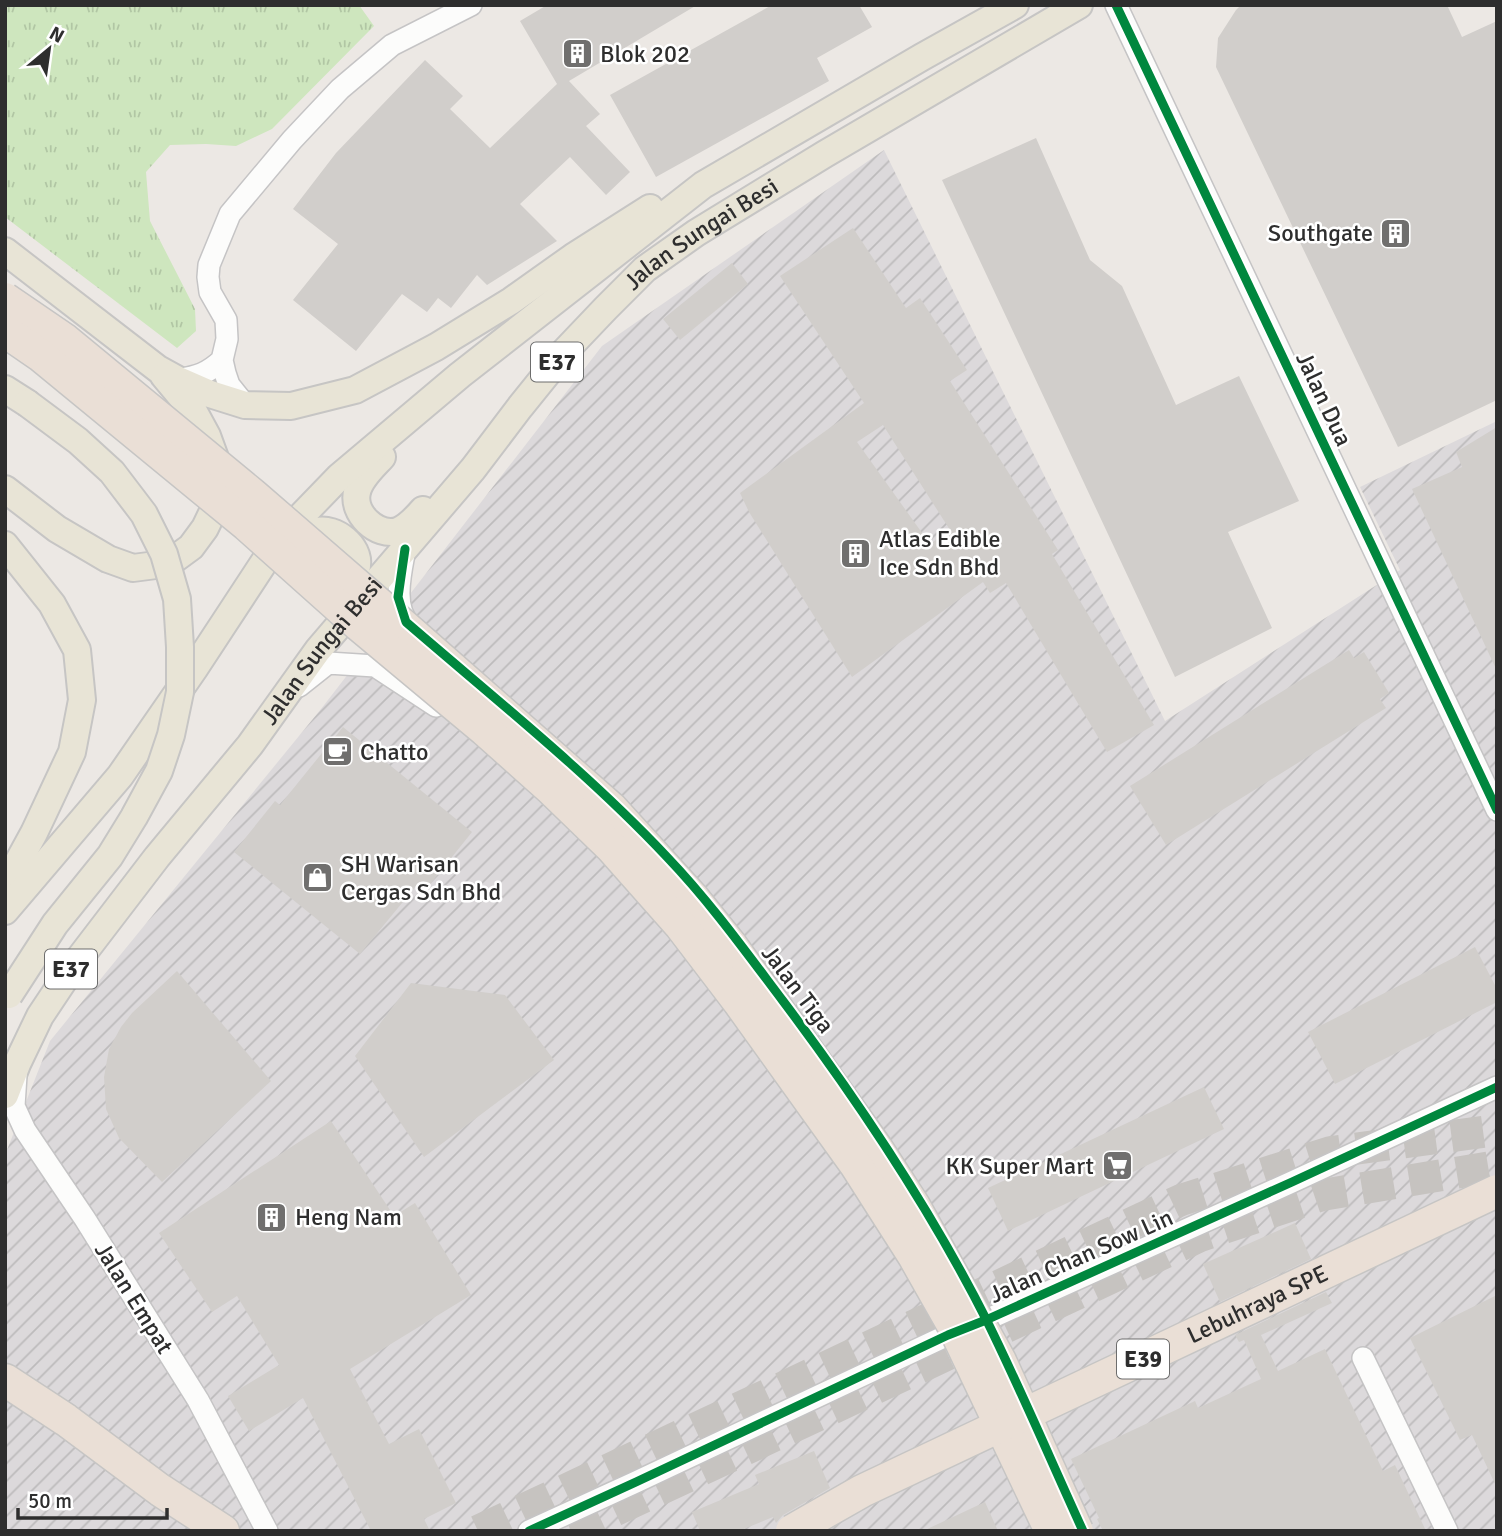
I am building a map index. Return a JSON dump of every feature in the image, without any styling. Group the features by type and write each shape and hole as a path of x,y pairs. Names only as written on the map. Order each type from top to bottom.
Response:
{"highway":[{"path":"5,299 65,340 253,495 378,603 611,809 693,898 769,998 877,1149 914,1206 1000,1361 1077,1531"},
{"path":"5,331 40,355 247,525 359,625 485,730 552,789 611,847 681,926 856,1165 914,1255 953,1325 1051,1531"},
{"name":"Lebuhraya SPE","path":"792,1531 862,1491 1497,1191"},
{"name":"Lebuhraya SPE","path":"821,1531 870,1503 1497,1214"},
{"path":"5,1380 66,1420 160,1490 223,1531"},
{"path":"5,1392 156,1502 201,1531"}],"main road":[{"name":"Jalan Sungai Besi","path":"5,911 120,776 280,538 362,456 485,355 703,185 1015,5"},
{"name":"Jalan Sungai Besi","path":"5,1094 40,1016 72,968 157,857 250,745 318,650 472,469 566,350 645,269 708,225 1079,5"},
{"path":"5,251 168,375 210,394 246,405 291,406 355,390 511,301 645,211 703,185"},
{"path":"485,355 369,470 356,493 360,513 374,527 383,531 394,532 411,523 520,407"},
{"path":"5,489 57,529 108,559 133,568 156,565 176,558 191,547 205,528 216,505 219,479 207,436 168,375"},
{"path":"7,998 55,924 110,856 134,817 159,771 171,735 180,692 177,599 164,554 144,514 112,472 87,449 16,396"},
{"path":"157,857 354,574 356,560 349,545 336,533 326,530 310,534 292,550 194,669"},
{"path":"5,545 52,604 76,650 82,700 72,752 34,833 5,886"}],"street":[{"path":"246,405 229,386 222,360 227,339 226,320 210,292 208,277 209,265 230,214 292,139 340,89 392,45 471,5"},
{"name":"Jalan Dua","path":"1116,5 1497,810"},
{"path":"168,375 204,375 222,360"},
{"name":"Jalan Tiga","path":"405,549 398,597 406,622 587,778 667,857 705,899 823,1054 938,1230 986,1320 1083,1531"},
{"path":"284,699 328,663 375,666 477,734 544,793 671,927 877,1208 948,1335 1038,1531"},
{"name":"Jalan Empat","path":"17,1064 14,1106 25,1130 85,1219 198,1400 267,1531"},
{"name":"Jalan Chan Sow Lin","path":"529,1531 948,1335 1292,1182 1497,1087"},
{"path":"1363,1358 1447,1531"}],"shaded area":[{"path":"884,150 1165,721 1400,570 1360,487 1497,421 1497,1531 5,1531 5,1155 50,1041 321,709 602,346"}],"green space":[{"path":"5,5 359,5 374,26 272,129 236,146 170,145 146,172 150,221 195,309 196,331 177,348 5,217"}],"building":[{"path":"547,5 697,5 569,81 600,114 586,126 630,172 606,195 570,157 520,204 557,241 487,285 477,275 451,308 438,298 427,312 402,294 356,351 293,300 338,244 293,209 336,153 425,60 463,96 450,109 490,148 557,84 520,21"},
{"path":"772,5 859,5 872,27 817,58 829,81 656,177 610,95"},
{"name":"Southgate","path":"1241,5 1447,5 1462,37 1497,21 1497,400 1398,447 1216,67 1218,38"},
{"path":"1036,138 1090,260 1122,286 1176,405 1239,376 1299,501 1228,532 1272,628 1175,677 942,180"},
{"path":"853,228 906,308 920,298 967,370 950,381 1058,550 1052,554 1154,725 1107,752 1006,583 990,593 983,582 852,677 749,512 740,493 864,403 780,276","holes":["883,425 950,530 930,544 857,442"]},
{"path":"732,263 748,284 680,340 663,319"},
{"path":"1497,427 1497,671 1412,489 1462,467 1456,452"},
{"path":"1349,650 1354,658 1364,652 1389,693 1380,699 1386,708 1166,845 1130,786"},
{"path":"343,727 472,832 424,892 416,886 360,954 234,852 275,801 280,805"},
{"path":"1475,947 1497,989 1497,1002 1335,1084 1308,1032"},
{"path":"177,971 271,1081 162,1182 119,1138 106,1109 104,1077 109,1049 121,1027 132,1013"},
{"path":"411,983 505,995 554,1060 424,1157 355,1056"},
{"path":"1204,1087 1224,1129 1008,1231 988,1188"},
{"path":"331,1121 394,1216 415,1203 471,1295 350,1369 389,1444 419,1429 456,1503 424,1519 430,1531 371,1531 303,1398 249,1431 228,1396 279,1365 237,1296 212,1312 159,1233"},
{"path":"1295,1223 1311,1259 1220,1302 1203,1264"},
{"path":"1326,1292 1332,1303 1261,1335 1278,1371 1325,1349 1383,1471 1395,1465 1426,1531 1103,1531 1071,1459 1195,1401 1198,1408 1261,1379 1244,1340 1239,1342 1235,1335"},
{"path":"1497,1295 1497,1488 1472,1435 1460,1440 1410,1338"},
{"path":"814,1451 830,1488 783,1515 776,1523 773,1517 739,1531 700,1531 692,1512 759,1484 755,1475"},
{"path":"985,1502 998,1531 923,1531"}],"tunnel":[{"path":"478,1531 1181,1200 1331,1152 1497,1130"},
{"path":"571,1531 1200,1236 1322,1195 1497,1166"}],"cycle path":[{"path":"1116,5 1497,810"},
{"path":"405,549 398,597 406,622 573,766 667,857 727,928 839,1078 892,1156 965,1279 1012,1373 1083,1531"},
{"path":"529,1531 948,1335 1292,1182 1497,1087"}],"place":[{"name":"Blok 202","path":"577,54"},
{"name":"Southgate","path":"1396,233"},
{"name":"Atlas Edible Ice Sdn Bhd","path":"856,553"},
{"name":"Chatto","path":"337,752"},
{"name":"SH Warisan Cergas Sdn Bhd","path":"318,878"},
{"name":"KK Super Mart","path":"1117,1166"},
{"name":"Heng Nam","path":"272,1217"}]}
